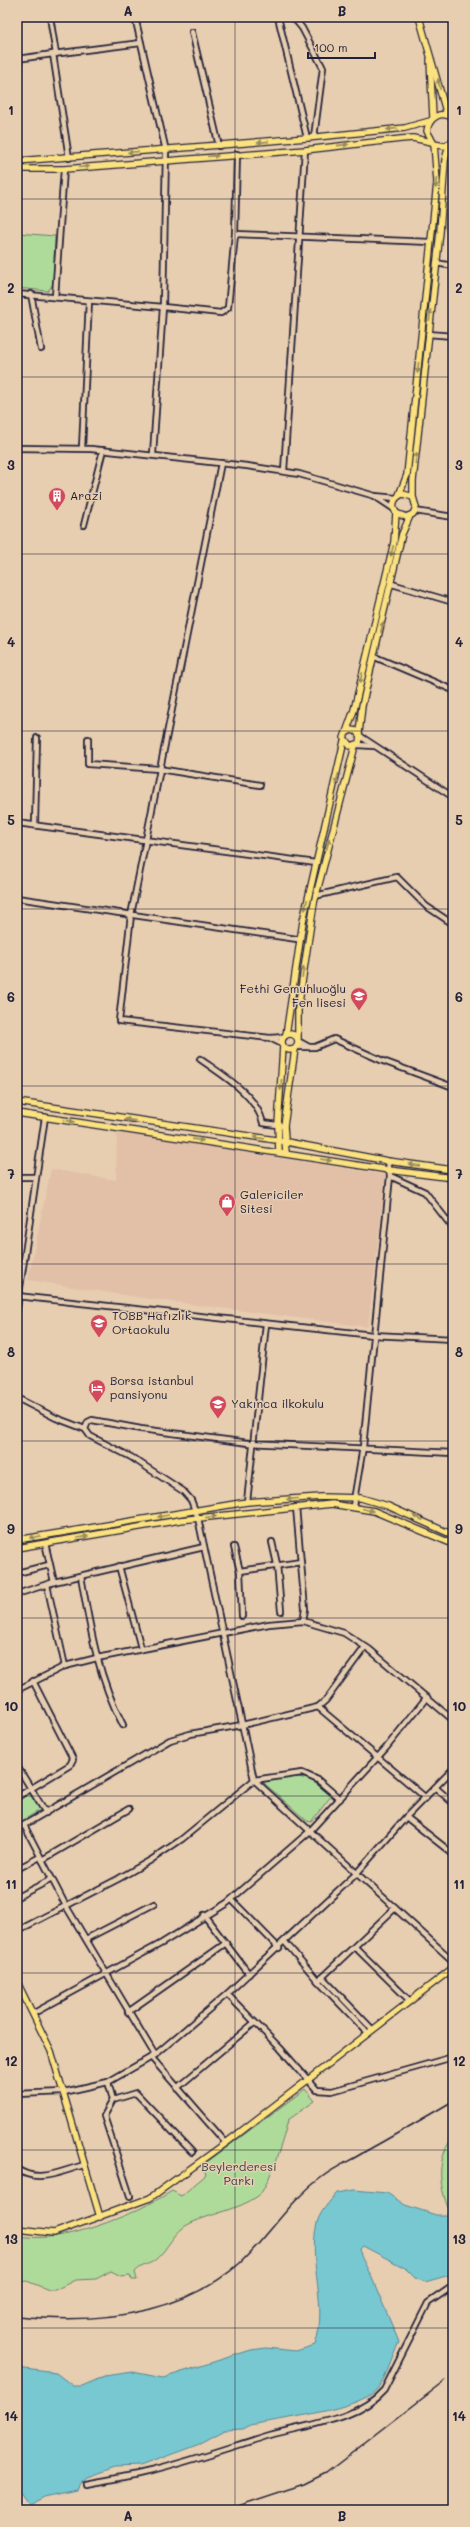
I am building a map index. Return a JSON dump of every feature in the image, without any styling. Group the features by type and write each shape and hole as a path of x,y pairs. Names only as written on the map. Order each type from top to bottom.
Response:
{"main road":[{"path":"279,1152 280,1141 278,1125 283,1045 303,921 344,741 354,710 394,542 395,511 398,497 407,475 437,182 433,143 427,131 432,119 429,54 420,17"},
{"path":"17,161 166,151 307,138 404,128 432,119 450,117 436,69 429,54"},
{"path":"17,169 64,169 237,154 305,150 407,139 433,143 439,146 451,143"},
{"path":"286,1153 287,1143 284,1126 297,1044 298,1009 315,896 359,734 362,706 392,584 402,534 410,516 415,511 416,504 413,497 445,160 451,143"},
{"path":"398,497 407,494 413,497"},
{"path":"395,511 403,517 410,516"},
{"path":"346,733 354,730 359,734"},
{"path":"344,741 347,745 356,746"},
{"path":"285,1036 294,1034 297,1044"},
{"path":"283,1045 290,1050 297,1044"},
{"path":"17,1102 280,1141 388,1161 453,1170"},
{"path":"17,1112 286,1153 389,1173 453,1178"},
{"path":"17,1540 247,1502 322,1496 354,1498 388,1506 453,1535"},
{"path":"17,1548 198,1518 332,1504 353,1506 396,1518 453,1544"},
{"path":"17,2229 54,2233 150,2198 226,2143 453,1968"},
{"path":"17,1982 34,2013 51,2051 100,2217"}],"street":[{"path":"50,17 69,158"},
{"path":"135,17 167,160 163,308 153,454"},
{"path":"278,17 307,138"},
{"path":"293,17 302,28 323,68 314,137"},
{"path":"192,32 219,146"},
{"path":"17,59 141,43"},
{"path":"284,471 305,150"},
{"path":"17,294 31,294 221,313 226,311 229,305 235,234 237,154"},
{"path":"55,297 64,169"},
{"path":"235,234 430,242"},
{"path":"436,263 453,266"},
{"path":"31,294 41,349"},
{"path":"82,448 90,301"},
{"path":"428,334 453,336"},
{"path":"17,448 28,450"},
{"path":"17,452 28,450 82,448 153,454 284,471 321,479 375,496 398,497"},
{"path":"84,525 103,450"},
{"path":"221,463 131,915 119,1021 270,1038 285,1036"},
{"path":"375,496 395,511"},
{"path":"415,511 453,517"},
{"path":"392,584 453,602"},
{"path":"375,657 453,690"},
{"path":"359,734 374,746 453,797"},
{"path":"35,826 37,738"},
{"path":"88,739 88,764 159,769 260,786"},
{"path":"356,746 374,746"},
{"path":"17,823 316,863"},
{"path":"315,896 396,877 426,906 453,924"},
{"path":"17,898 297,939"},
{"path":"270,1038 283,1045"},
{"path":"297,1044 309,1047 334,1039 383,1061 453,1087"},
{"path":"200,1058 241,1090 261,1114 263,1123 284,1126"},
{"path":"17,1308 45,1117"},
{"path":"353,1506 363,1447 389,1173 388,1161"},
{"path":"389,1173 425,1192 453,1228"},
{"path":"17,1177 36,1177"},
{"path":"18,1296 125,1306 266,1324 373,1334 453,1339"},
{"path":"247,1502 266,1324"},
{"path":"17,1398 56,1418 85,1429 90,1436 131,1457 183,1491 196,1510 198,1518 254,1780 309,1832 453,1961"},
{"path":"85,1429 88,1422 92,1420 141,1429 253,1443 363,1447 453,1453"},
{"path":"296,1507 305,1609 303,1620"},
{"path":"272,1542 277,1564 280,1611"},
{"path":"44,1543 54,1582"},
{"path":"17,1594 47,1586 54,1582 204,1547"},
{"path":"234,1547 240,1571 242,1616"},
{"path":"240,1571 277,1564 300,1562"},
{"path":"17,1573 49,1565"},
{"path":"119,1566 141,1648"},
{"path":"81,1576 97,1658 107,1692 124,1724"},
{"path":"47,1586 65,1666"},
{"path":"17,1690 65,1666 97,1658 141,1648 270,1624 303,1620 344,1633 365,1647 453,1720"},
{"path":"17,1830 170,1740 190,1734 242,1725 318,1707 326,1700 365,1647"},
{"path":"17,1797 32,1790 70,1765 73,1759 33,1682"},
{"path":"34,2013 106,1974 232,1900 309,1832 377,1758 427,1697"},
{"path":"318,1707 426,1798"},
{"path":"17,1766 46,1812"},
{"path":"17,2094 64,2092 108,2082 153,2056 279,1948 356,1874 406,1817 453,1769"},
{"path":"17,1931 118,1879 163,1852 254,1780 302,1773 318,1780 340,1799"},
{"path":"436,1788 453,1803"},
{"path":"17,1869 41,1858 129,1809"},
{"path":"406,1817 453,1854"},
{"path":"24,1825 66,1906 153,2056 177,2088 226,2143"},
{"path":"17,1897 52,1879"},
{"path":"232,1900 279,1948"},
{"path":"86,1939 154,1904"},
{"path":"318,1981 395,1908"},
{"path":"204,1916 249,1974"},
{"path":"285,1942 318,1981 370,2031"},
{"path":"128,2012 226,1943"},
{"path":"355,1947 410,2001"},
{"path":"322,1977 370,2031"},
{"path":"227,1994 317,2090 332,2091 453,2058"},
{"path":"17,1995 25,1996"},
{"path":"177,2088 254,2023"},
{"path":"108,2082 113,2100"},
{"path":"130,2196 104,2116 113,2100 136,2093 192,2152"},
{"path":"17,2169 24,2174 38,2178 84,2165"},
{"path":"86,2484 153,2470 272,2434 327,2421 366,2405 377,2399 384,2390 428,2303 453,2286"}],"shaded area":[{"path":"117,1131 386,1175 368,1327 142,1298 28,1280 51,1169 116,1180"}],"green space":[{"path":"17,233 55,236 53,284 48,291 17,288"},
{"path":"291,1776 310,1779 331,1796 311,1822 307,1821 264,1783 264,1779"},
{"path":"29,1793 40,1810 17,1824 17,1800"},
{"name":"Beylerderesi Parkı","path":"305,2089 315,2101 288,2120 271,2173 258,2196 242,2205 185,2226 180,2230 160,2256 153,2262 135,2272 137,2280 132,2280 130,2275 121,2276 111,2271 96,2279 75,2280 55,2290 49,2290 17,2277 17,2235 34,2237 54,2236 75,2232 118,2218 157,2200 172,2191 181,2196 206,2175 203,2165"},
{"path":"453,2136 453,2215 451,2216 442,2186 441,2166 447,2146"}],"water":[{"path":"354,2190 387,2193 405,2205 436,2215 453,2215 453,2274 425,2282 415,2278 405,2268 363,2246 360,2249 361,2256 399,2342 387,2372 377,2389 368,2396 354,2403 337,2408 298,2417 251,2425 243,2429 225,2430 197,2445 140,2466 116,2467 88,2477 81,2482 76,2490 44,2497 29,2505 17,2488 17,2368 56,2373 73,2386 82,2386 105,2376 133,2372 163,2378 251,2350 266,2348 296,2351 315,2345 319,2329 320,2314 314,2254 318,2219 322,2211 337,2193"}],"railway":[{"path":"17,2316 76,2319 106,2317 135,2313 163,2306 190,2295 216,2281 240,2263 299,2197 327,2173 453,2101"},
{"path":"226,2510 304,2484 326,2473 445,2381"}],"place":[{"name":"Arazi","path":"57,511"},
{"name":"Fethi Gemuhluoğlu Fen lisesi","path":"359,1011"},
{"name":"Galericiler Sitesi","path":"227,1217"},
{"name":"TOBB Hafızlık Ortaokulu","path":"99,1338"},
{"name":"Borsa istanbul pansiyonu","path":"97,1403"},
{"name":"Yakınca ilkokulu","path":"218,1419"}]}
